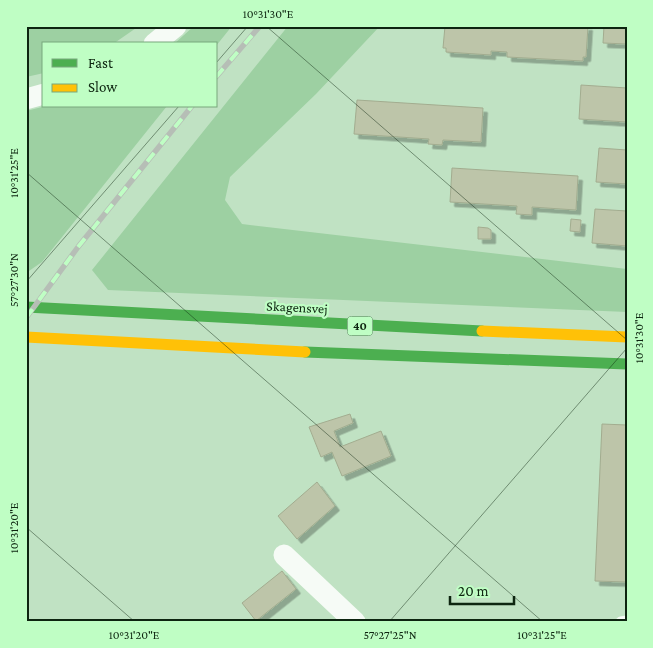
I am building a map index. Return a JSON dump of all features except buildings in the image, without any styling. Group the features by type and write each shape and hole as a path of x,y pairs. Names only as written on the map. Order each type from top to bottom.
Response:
{"main road":[{"name":"Skagensvej","path":"26,307 400,328 627,337"},
{"name":"40","path":"26,337 397,357 627,364"}],"street":[{"path":"156,42 176,26"},
{"path":"26,99 42,95"},
{"path":"284,555 355,622"}],"lane":[{"path":"621,622 627,621"}],"green space":[{"path":"26,26 139,26 116,42 42,42 42,73 26,77"},
{"path":"194,26 232,26 218,44 176,42"},
{"path":"288,26 380,26 316,94 230,177 225,200 242,224 627,269 627,312 108,290 92,270"},
{"path":"42,107 165,108 42,262 26,273 26,111"}],"railway":[{"path":"218,75 260,26"},
{"path":"26,318 78,247 190,108"}],"traffic: fast":[{"path":"26,307 482,331"},
{"path":"305,352 627,364"}],"traffic: slow":[{"path":"482,331 627,337"},
{"path":"26,337 305,352"}]}
